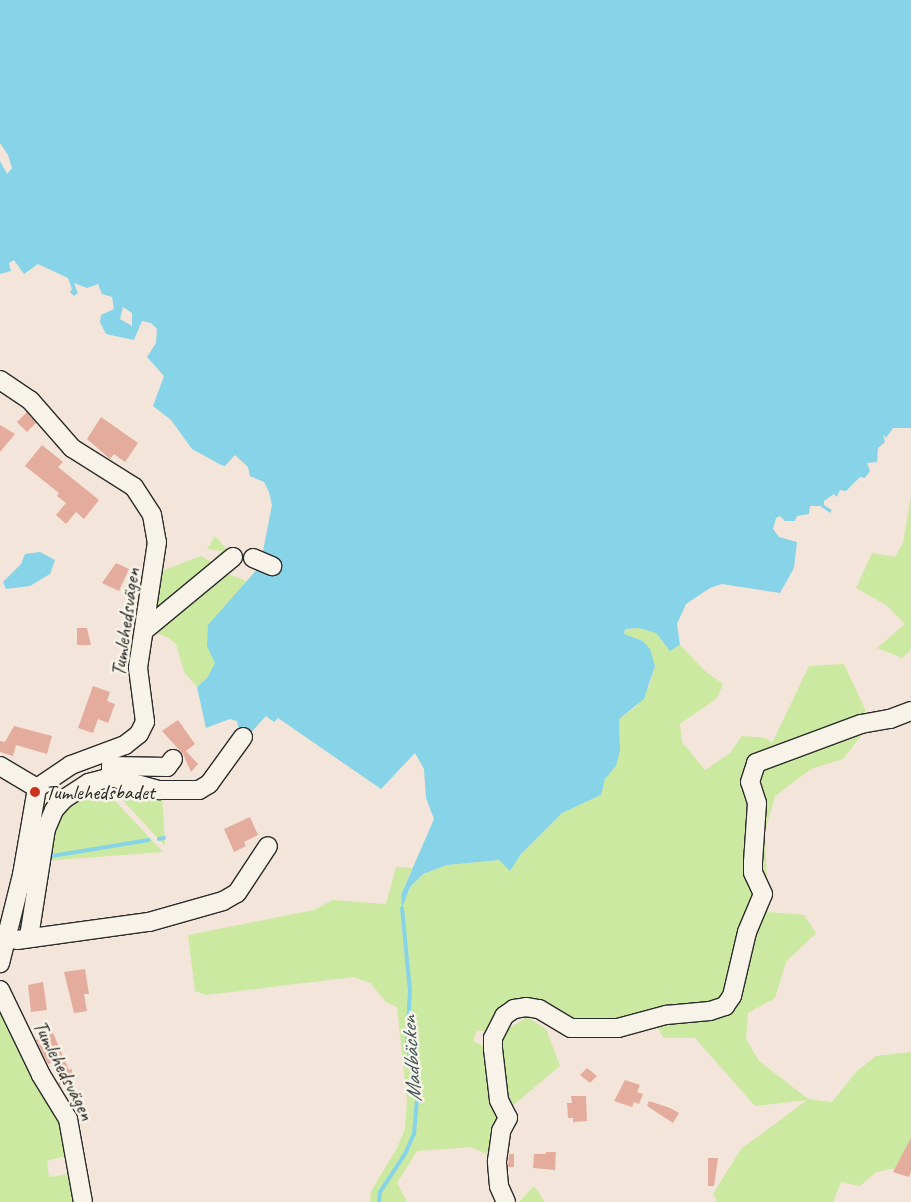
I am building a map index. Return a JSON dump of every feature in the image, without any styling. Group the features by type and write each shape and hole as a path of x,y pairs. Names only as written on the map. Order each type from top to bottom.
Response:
{"street":[{"name":"Tumlehedsvägen","path":"0,380 30,400 72,448 127,480 140,494 157,530 157,557 138,668 138,686 146,710 145,722 139,734 125,745 71,765 37,788"},
{"path":"146,628 233,557"},
{"path":"253,558 272,566"},
{"path":"506,1202 499,1186 497,1161 501,1131 508,1118 499,1100 493,1038 500,1022 514,1009 532,1008 564,1026 591,1028 624,1027 666,1015 710,1011 725,1006 732,996 747,932 763,894 754,873 753,862 757,797 750,782 756,764 861,724 890,719 911,710"},
{"path":"28,937 42,846 54,810 71,793 89,783 111,776 159,790 199,790 209,784 243,737"},
{"path":"111,776 111,766 167,767 174,759"},
{"path":"0,766 37,788 0,964"},
{"path":"4,938 28,937 149,922 223,901 237,893 268,846"},
{"name":"Tumlehedsvägen","path":"0,990 41,1076 68,1119 83,1202"}],"green space":[{"path":"911,496 911,650 902,658 877,648 905,624 886,605 856,588 872,553 895,557 903,543"},
{"path":"215,536 231,554 226,573 246,581 228,606 208,625 215,663 207,678 197,687 184,672 176,644 167,637 151,631 159,572 201,556 215,564 218,562 215,558 222,551 207,549"},
{"path":"639,628 656,633 666,646 677,648 680,645 705,671 723,684 717,698 680,724 682,742 705,770 730,753 742,736 766,738 772,743 809,666 844,664 865,709 867,728 843,759 811,769 775,796 765,831 768,912 804,915 816,933 786,962 775,998 748,1013 746,1039 759,1061 808,1099 832,1102 856,1072 876,1056 911,1052 911,1165 876,1172 860,1186 841,1182 833,1202 717,1202 713,1194 741,1149 807,1100 755,1106 695,1038 664,1038 649,1014 627,1023 573,1023 536,1003 490,1032 477,1030 473,1041 488,1048 498,1047 508,1029 527,1017 546,1029 560,1066 499,1117 490,1155 470,1147 417,1151 397,1183 407,1202 370,1202 371,1191 397,1148 405,1129 407,1101 397,1007 386,1002 370,983 354,977 206,995 195,991 188,935 314,910 333,900 386,904 396,867 412,868 401,895 402,907 410,887 423,874 447,865 499,860 510,871 521,854 562,813 601,795 605,779 616,766 620,751 619,719 637,706 649,687 655,666 643,641 624,634 625,629"},
{"path":"99,784 163,852 43,861 53,818"},
{"path":"126,784 162,795 165,846 117,794"},
{"path":"3,1013 64,1134 65,1156 47,1161 49,1177 69,1174 76,1202 0,1202 0,1014"},
{"path":"534,1186 545,1202 519,1202"}],"water":[{"path":"0,0 911,0 911,428 893,428 886,438 883,434 885,442 878,448 877,462 867,463 870,471 865,478 860,477 846,491 840,490 837,497 834,494 824,501 824,505 832,510 830,513 820,506 810,506 809,514 797,516 795,521 785,521 780,516 776,518 773,529 779,537 797,542 794,568 780,593 722,584 710,588 686,604 677,624 680,645 670,651 656,633 639,628 625,629 624,634 643,641 650,649 655,666 644,699 619,719 620,751 616,766 605,779 601,795 562,813 521,854 510,871 499,860 447,865 423,874 410,887 402,908 401,895 434,819 426,798 424,769 415,753 381,789 278,718 274,722 266,716 246,738 240,735 237,721 230,719 206,728 197,687 207,678 215,663 207,646 208,625 260,566 272,505 269,492 264,482 250,476 248,467 235,455 225,466 192,449 171,420 153,406 164,376 147,357 156,343 157,329 151,323 142,321 134,340 106,334 100,322 101,315 114,309 112,297 102,294 98,284 87,288 74,283 78,293 74,296 70,292 72,289 68,278 38,264 24,274 14,260 9,263 11,271 0,274 0,161 7,174 12,168 8,155 0,143","holes":["123,307 132,313 132,326 120,319"]},
{"path":"40,552 55,560 50,574 30,586 6,589 3,582 21,564 25,554"}],"building":[{"path":"27,412 36,423 27,432 17,422"},
{"path":"101,417 138,443 125,462 114,454 110,459 87,439"},
{"path":"0,425 15,434 0,452"},
{"path":"42,445 63,462 58,467 99,500 84,519 76,512 66,524 56,515 66,503 57,496 59,493 25,466"},
{"path":"116,563 129,569 119,591 102,583"},
{"path":"77,628 87,628 91,645 77,645"},
{"path":"93,686 110,692 107,701 115,704 108,723 98,719 93,733 78,728"},
{"path":"178,720 195,744 186,751 198,764 191,772 183,754 162,731"},
{"path":"14,726 52,736 47,754 16,745 13,756 0,752 0,741 5,742"},
{"path":"250,817 258,835 244,842 246,846 234,852 224,829"},
{"path":"85,969 89,994 84,994 87,1011 74,1013 64,972"},
{"path":"43,982 47,1010 31,1012 28,985"},
{"path":"53,1033 69,1070 72,1069 73,1084 59,1085 56,1061 48,1064 36,1040"},
{"path":"587,1068 597,1076 590,1083 580,1075"},
{"path":"625,1080 640,1085 637,1092 643,1094 639,1104 634,1102 632,1107 614,1101"},
{"path":"571,1096 586,1096 587,1121 573,1122 573,1118 568,1118 567,1103 572,1103"},
{"path":"649,1101 679,1113 673,1123 647,1106"},
{"path":"911,1138 911,1172 909,1177 893,1172"},
{"path":"546,1152 556,1152 555,1170 533,1168 534,1154 546,1154"},
{"path":"509,1154 514,1154 514,1167 508,1167"},
{"path":"708,1158 718,1158 714,1186 708,1186"}],"waterway":[{"path":"159,839 164,838"},
{"path":"46,857 149,840"},
{"path":"20,930 26,895"},
{"name":"Madbäcken","path":"379,1202 380,1192 405,1154 414,1134 417,1096 407,1043 410,991 402,908"}],"place":[{"name":"Tumlehedsbadet","path":"35,792"}]}
